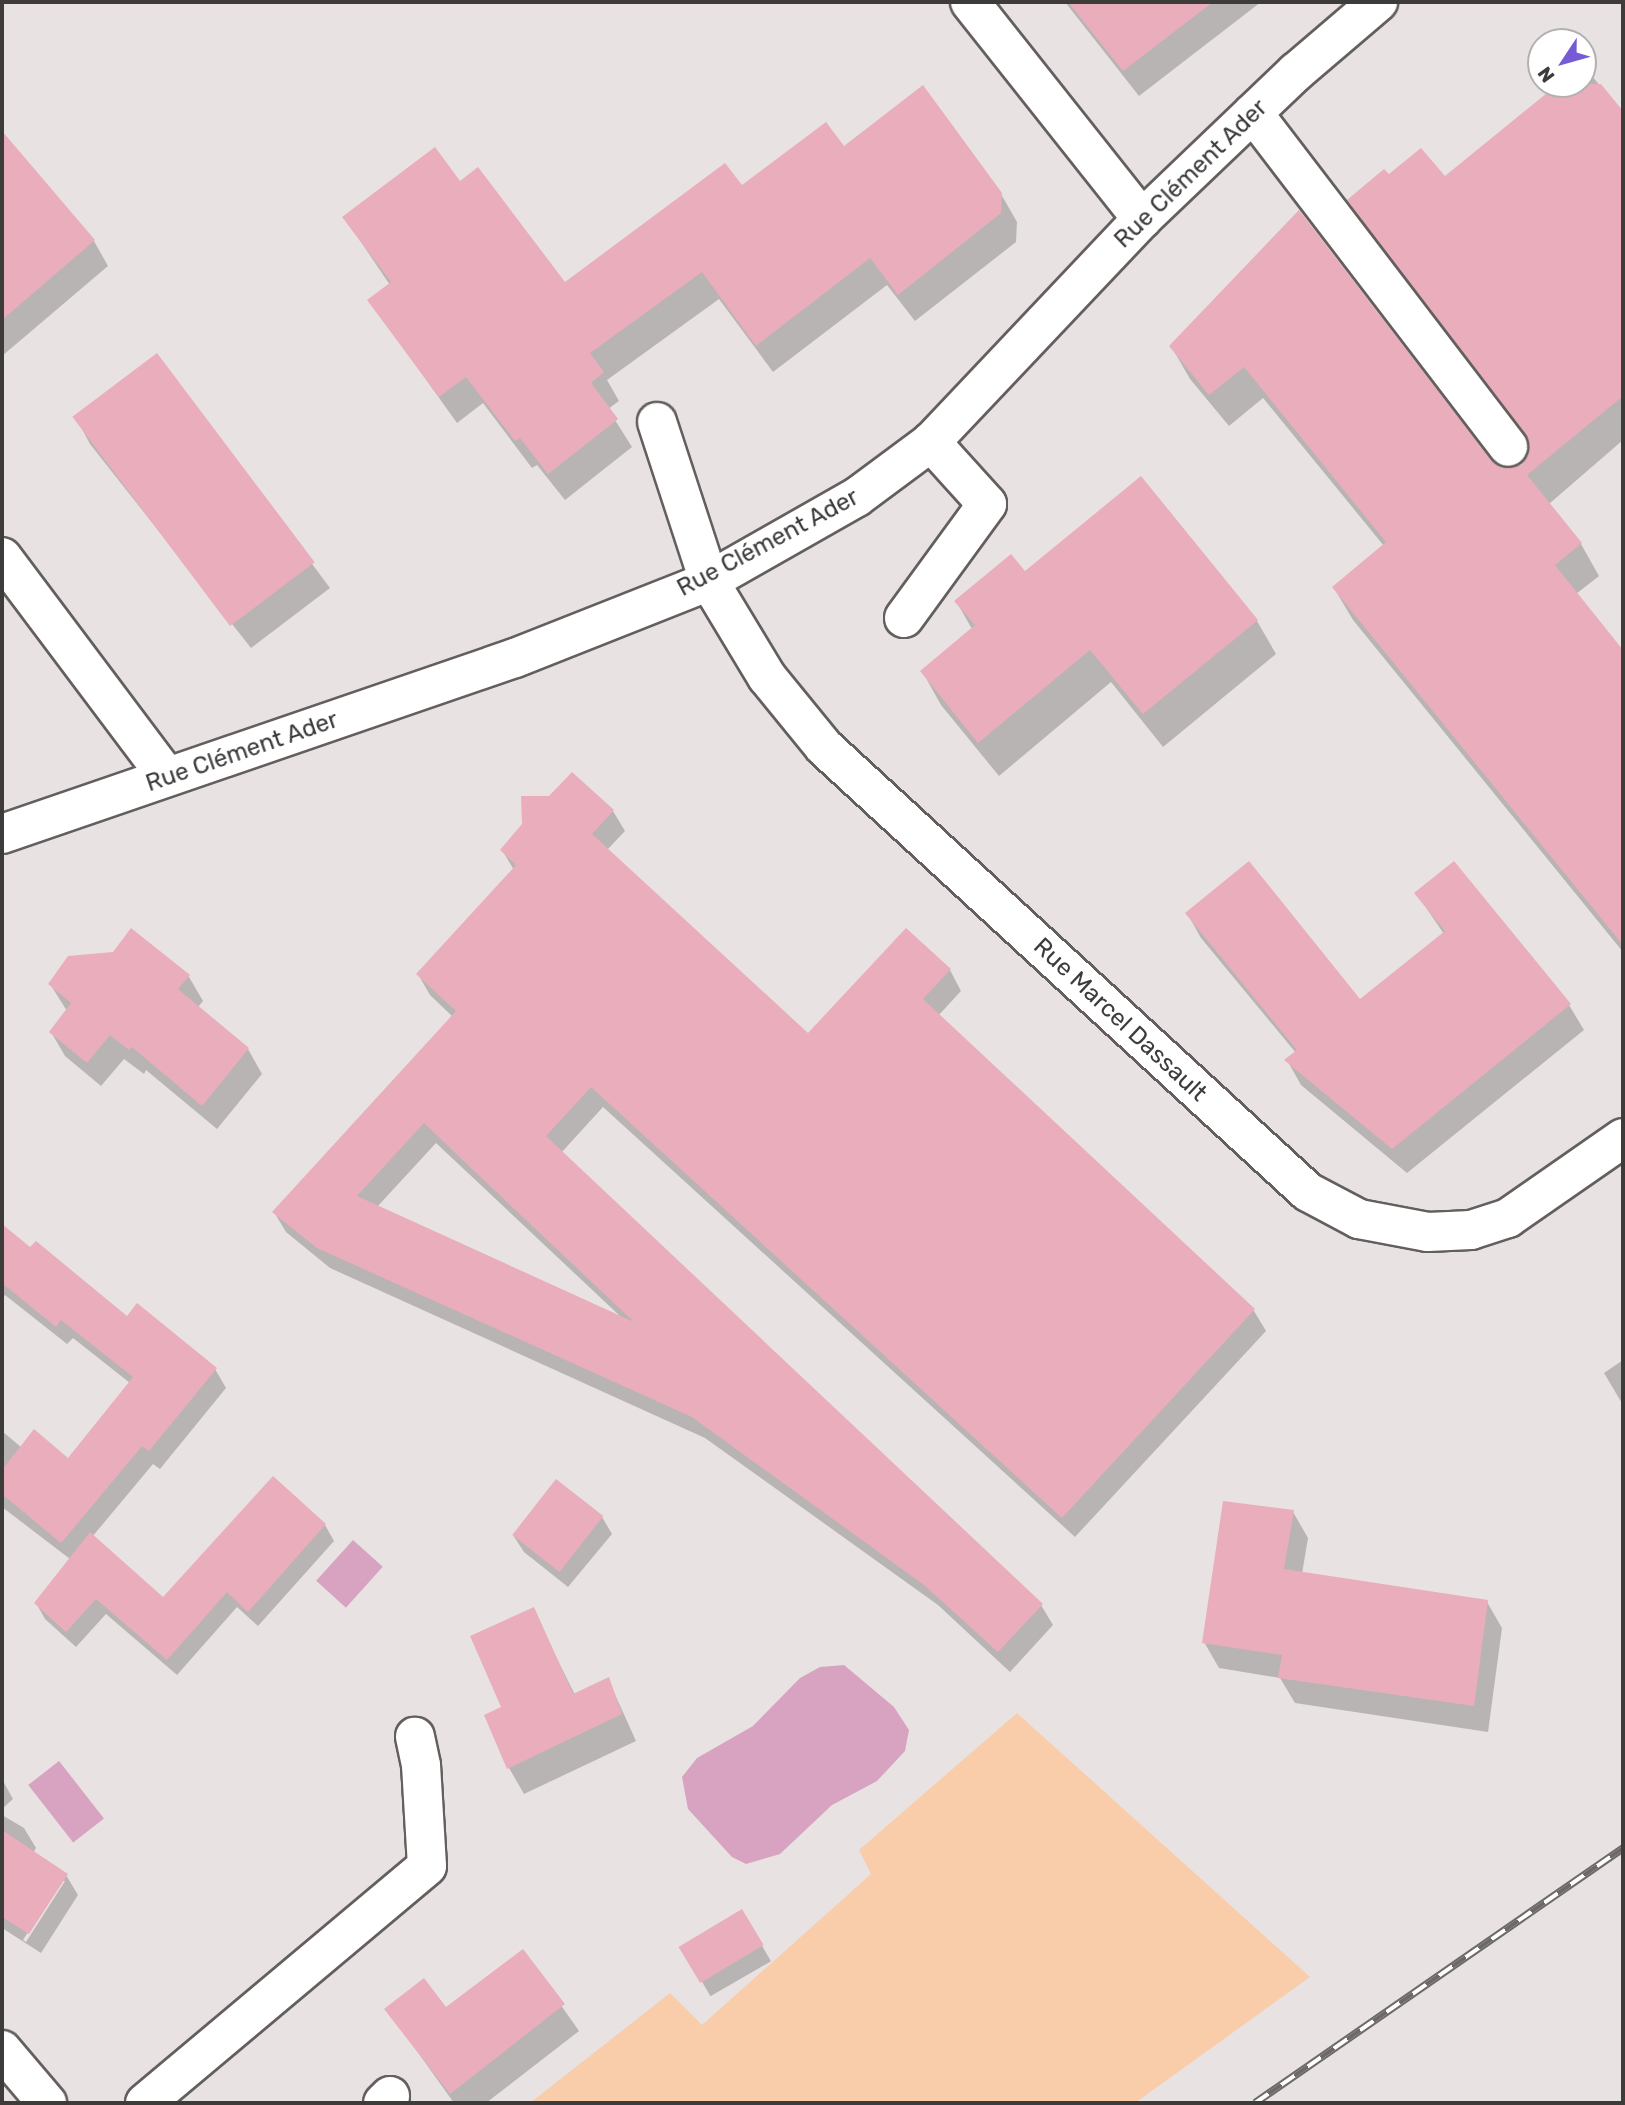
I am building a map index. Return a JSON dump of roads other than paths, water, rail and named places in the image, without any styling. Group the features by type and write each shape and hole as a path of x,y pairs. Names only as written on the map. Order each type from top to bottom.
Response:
{"street":[{"path":"970,2 1142,219"},
{"name":"Rue Clément Ader","path":"2,834 515,658 709,581 857,497 931,442 1142,219 1253,113 1378,2"},
{"path":"1253,113 1508,447"},
{"name":"Rue Marcel Dassault","path":"657,422 709,581 767,677 824,747 1285,1172 1328,1205 1359,1219 1428,1232 1471,1230 1508,1218 1623,1138"},
{"path":"904,618 987,504 931,442"},
{"path":"2,556 167,777"},
{"path":"145,2103 428,1866 421,1765 415,1737"},
{"path":"2,2050 47,2103"}],"railway":[{"path":"1255,2103 1623,1848"}]}
